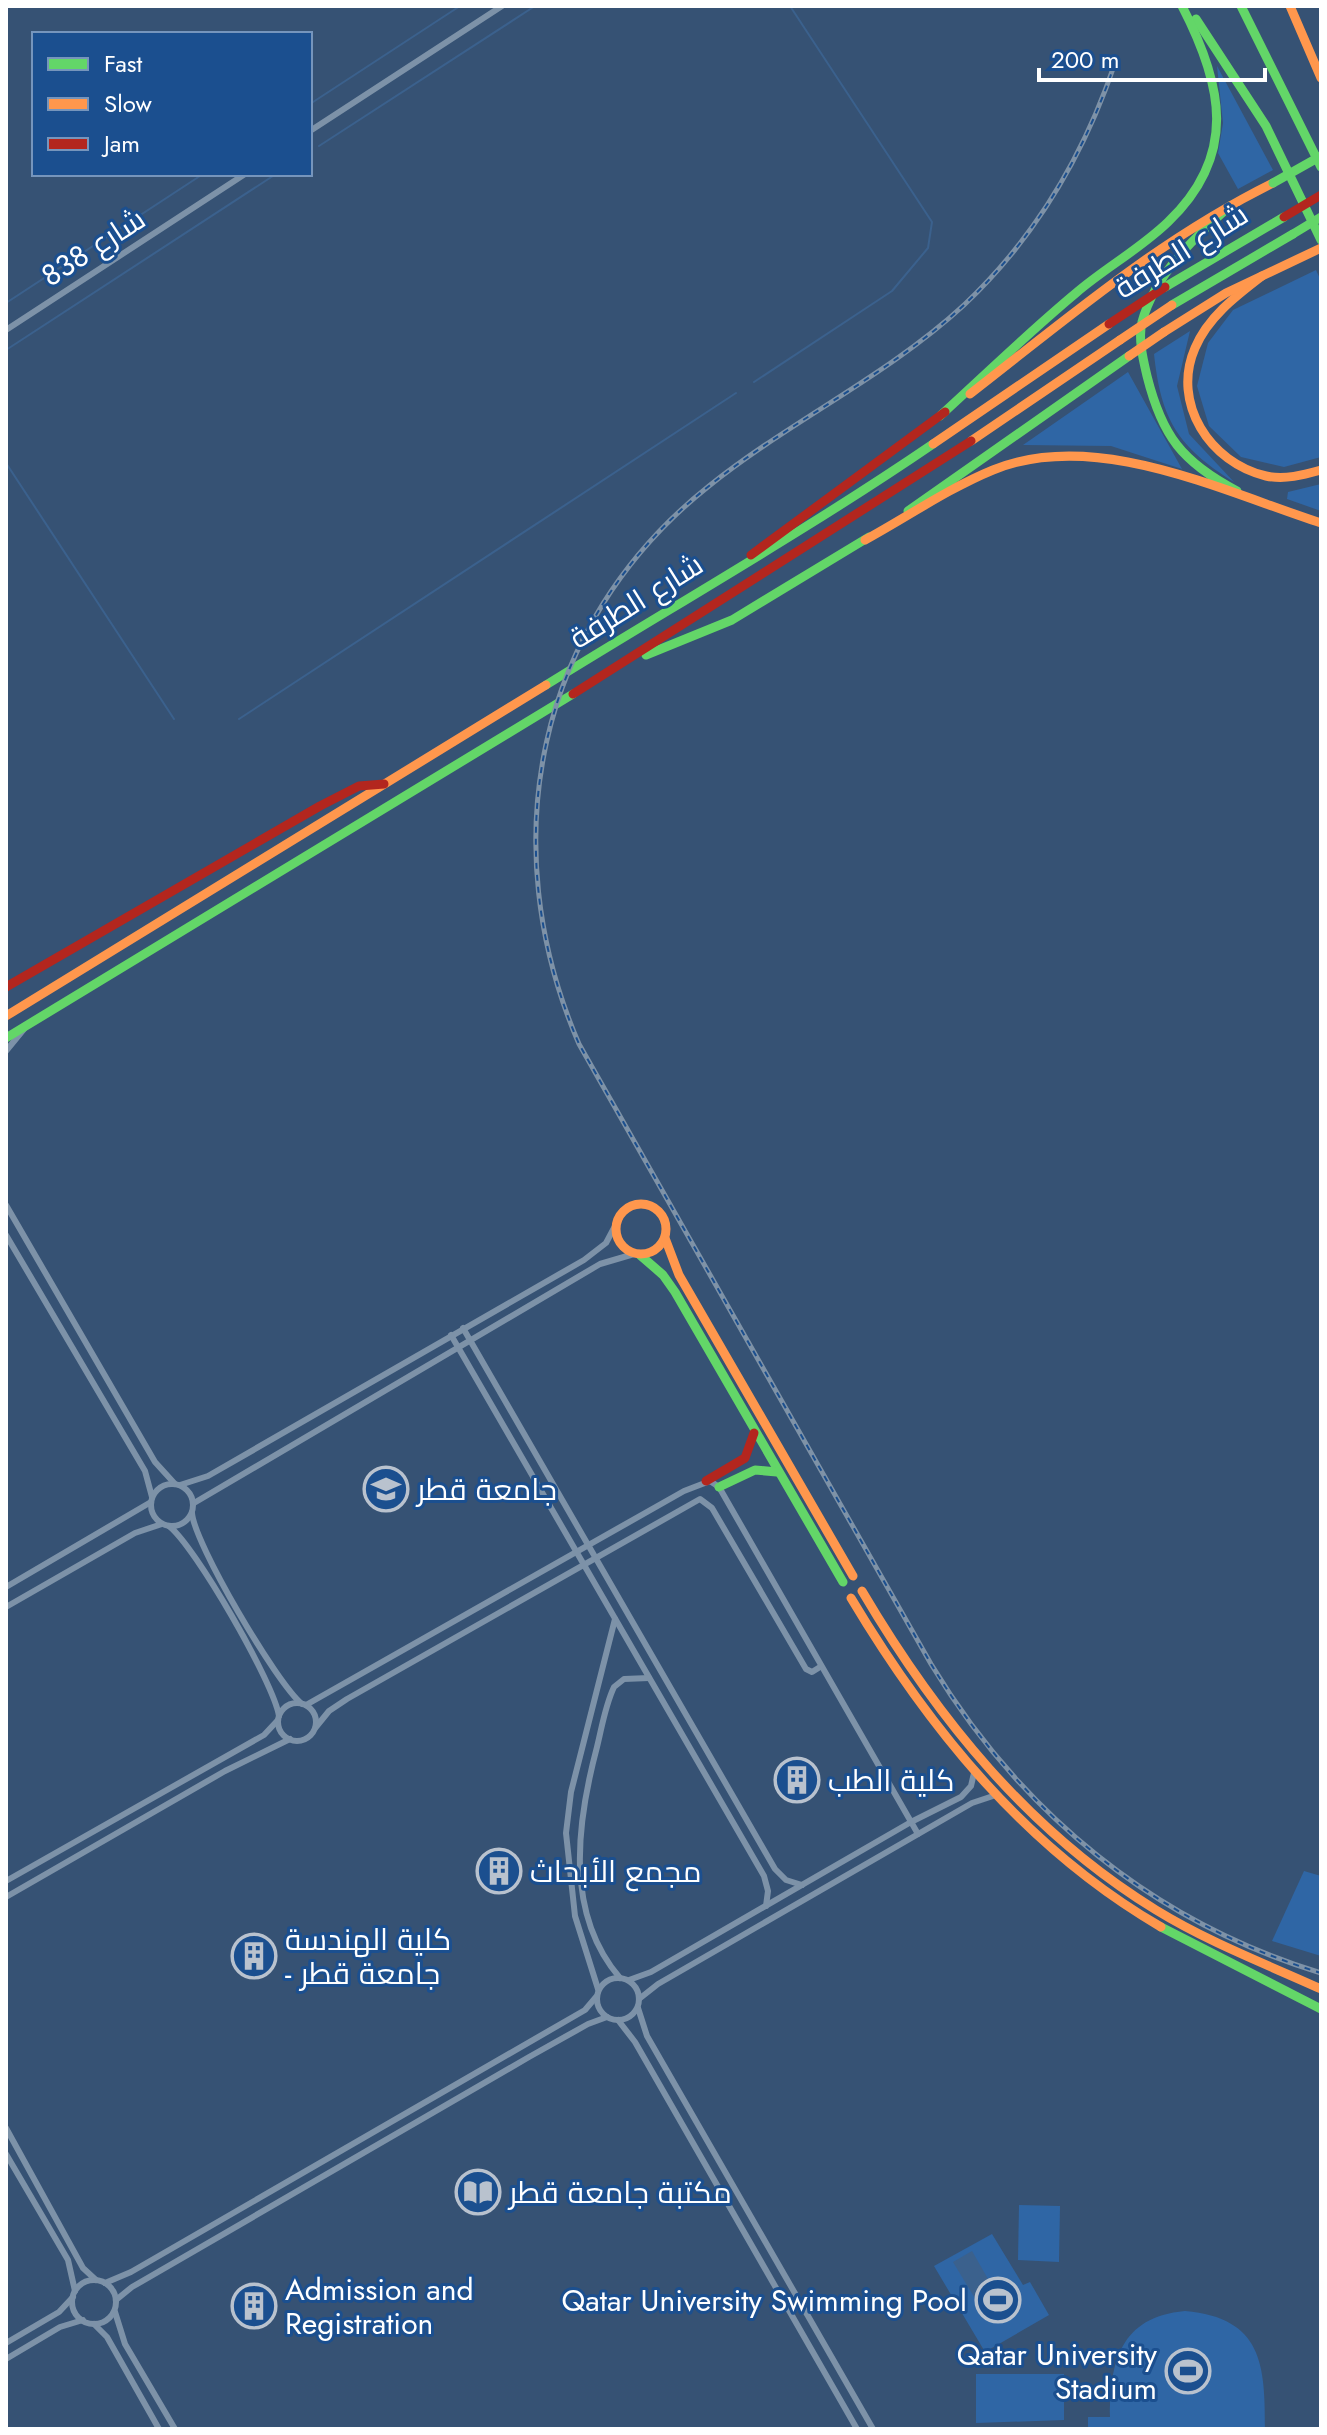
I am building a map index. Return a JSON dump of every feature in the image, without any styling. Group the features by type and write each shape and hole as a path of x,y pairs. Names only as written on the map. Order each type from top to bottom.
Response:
{"main road":[{"path":"1184,6 1234,69 1259,111 1321,240"},
{"path":"940,416 1076,293 1167,223 1196,189 1214,149 1217,91 1208,54 1184,6"},
{"path":"1241,6 1321,167"},
{"path":"1290,6 1321,78"},
{"path":"722,576 1017,359 1110,282 1198,221 1321,156"},
{"name":"شارع الطرفة","path":"6,1016 722,576 829,515 1165,287 1321,195"},
{"path":"1230,206 1181,252 1143,320 1141,341 1160,424 1181,452 1207,475 1270,507"},
{"name":"شارع الطرفة","path":"6,1038 635,658 908,485 1172,305 1321,217"},
{"path":"865,540 1164,332 1226,293 1321,248"},
{"path":"1262,276 1234,297 1199,338 1190,359 1189,405 1197,426 1210,445 1228,461 1248,472 1271,478 1295,478 1321,470"},
{"path":"635,658 671,647 711,628 992,470 1054,455 1120,459 1321,523"},
{"path":"6,987 330,800 365,784 384,784"},
{"path":"843,1582 754,1433 670,1283 637,1254 620,1244 615,1226 624,1210 646,1205 664,1218 665,1238 679,1275 853,1576"},
{"path":"637,1254 655,1250 665,1238"},
{"path":"706,1481 746,1459 753,1447 754,1433"},
{"path":"719,1487 755,1470 777,1472"},
{"path":"862,1591 901,1656 966,1743 1021,1802 1069,1847 1109,1879 1175,1921 1321,1989"},
{"path":"851,1598 905,1685 973,1771 1073,1867 1123,1904 1179,1937 1321,2009"}],"street":[{"path":"312,130 502,6"},
{"name":"شارع 838","path":"6,330 242,176"},
{"name":"شارع الطرفة","path":"6,1051 26,1026"},
{"path":"6,1205 155,1462 188,1490 194,1503 192,1513 200,1542 285,1686 314,1713 316,1727"},
{"path":"18,1226 6,1234 145,1471 153,1516 187,1544 272,1691 281,1732 290,1739"},
{"path":"6,1587 151,1500 161,1487 208,1476 575,1265 606,1243 615,1226"},
{"path":"20,1259 33,1251"},
{"path":"194,1503 581,1275 605,1262 637,1254"},
{"path":"575,1265 581,1275"},
{"path":"463,1328 775,1869 786,1880 802,1885"},
{"path":"451,1335 764,1876 768,1891 766,1906"},
{"path":"6,1881 264,1735 287,1706 304,1704 706,1481 719,1487 918,1834"},
{"path":"6,1897 258,1753 290,1739 307,1738 329,1711 347,1699 692,1502 707,1501 806,1669 812,1672 820,1667"},
{"path":"6,1607 141,1530 183,1523 192,1513"},
{"path":"632,1520 640,1533"},
{"path":"615,1619 571,1792 566,1833 575,1916 599,2010 607,2017 618,2020 628,2018 638,2008"},
{"path":"620,1978 604,1956 584,1899 580,1874 581,1813 614,1687 624,1679 649,1678"},
{"path":"105,2283 131,2272 585,2010 607,1980 629,1980 651,1972 965,1794 973,1782 973,1771"},
{"path":"639,1999 658,1984 918,1834 976,1801 996,1795"},
{"path":"49,1856 54,1868"},
{"path":"18,1875 24,1886"},
{"path":"629,1980 636,1988 638,2008 647,2036 873,2429"},
{"path":"175,2429 116,2325 116,2300 132,2287 529,2057 607,2017"},
{"path":"618,2020 635,2042 857,2429"},
{"path":"6,2128 81,2266 96,2280 105,2283 116,2300"},
{"path":"6,2154 73,2271 74,2310 83,2320"},
{"path":"729,2208 741,2201"},
{"path":"73,2271 81,2266"},
{"path":"6,2343 59,2312 84,2282 96,2280"},
{"path":"6,2359 60,2327 83,2320 94,2323 106,2320 114,2310"},
{"path":"94,2323 115,2351 159,2429"},
{"path":"810,2348 822,2342"},
{"path":"115,2351 126,2345"}],"shaded area":[{"path":"1217,66 1273,170 1238,189 1218,153 1223,123"},
{"path":"1316,270 1321,281 1321,457 1284,467 1241,457 1209,426 1197,386 1208,343 1233,310"},
{"path":"1190,331 1177,386 1189,434 1234,482 1186,444 1176,430 1162,397 1154,354"},
{"path":"1128,372 1182,469 1111,446 1023,445"},
{"path":"1321,484 1321,511 1287,499 1288,492"},
{"path":"1304,1871 1321,1876 1321,1956 1272,1941"},
{"path":"1019,2205 1060,2206 1059,2262 1018,2260"},
{"name":"Qatar University Swimming Pool","path":"992,2234 1023,2285 1030,2282 1049,2315 985,2352 934,2266"},
{"path":"972,2251 1000,2300 982,2310 953,2262"},
{"name":"Qatar University Stadium","path":"1185,2311 1211,2315 1230,2323 1245,2335 1260,2365 1265,2429 1088,2429 1088,2417 1110,2417 1117,2361 1133,2333 1146,2322"},
{"path":"976,2374 1064,2374 1064,2420 976,2423"}],"waterway":[{"path":"312,103 460,6"},
{"path":"319,146 535,6"},
{"path":"754,382 892,291 928,248 932,222 790,6"},
{"path":"6,303 200,176"},
{"path":"6,350 273,176"},
{"path":"239,719 736,393"},
{"path":"6,463 174,719"}],"railway":[{"path":"1115,63 1103,97 1072,162 1035,223 990,279 964,305 903,354 772,440 709,486 650,541 603,603 569,671 546,742 536,816 539,892 553,969 579,1044 931,1664 967,1718 1006,1768 1050,1814 1097,1855 1148,1892 1202,1924 1260,1951 1321,1973"}],"traffic: fast":[{"path":"940,416 1087,284 1157,232 1190,197 1205,171 1214,145 1217,118 1207,64 1182,6"},
{"path":"1241,6 1321,167"},
{"path":"1196,19 1266,126 1321,240"},
{"path":"1273,183 1321,156"},
{"path":"1230,206 1166,272 1148,305 1141,335 1147,376 1168,431 1188,458 1237,491"},
{"path":"1165,287 1284,217"},
{"path":"1293,234 1321,217"},
{"path":"1172,305 1293,234"},
{"path":"908,511 1129,356"},
{"path":"546,685 789,537 933,444"},
{"path":"646,655 732,620 869,537"},
{"path":"6,1038 573,694"},
{"path":"640,1255 663,1275 675,1292 843,1582"},
{"path":"719,1487 755,1470 777,1472"},
{"path":"1161,1927 1321,2009"}],"traffic: slow":[{"path":"1290,6 1321,78"},
{"path":"970,394 1154,254 1273,183"},
{"path":"1164,332 1226,293 1321,248"},
{"path":"1262,276 1207,326 1195,348 1188,389 1192,409 1200,428 1213,444 1246,469 1280,477 1321,470"},
{"path":"1120,340 1172,305"},
{"path":"933,444 1109,324"},
{"path":"1129,356 1164,332"},
{"path":"971,441 1120,340"},
{"path":"865,540 944,494 993,470 1032,459 1073,456 1116,460 1158,469 1321,523"},
{"path":"6,1016 546,685"},
{"path":"641,1204 659,1211 666,1229 659,1247 641,1254 623,1247 616,1229 623,1211 641,1204"},
{"path":"665,1238 679,1275 853,1576"},
{"path":"862,1591 954,1727 1027,1808 1067,1845 1110,1879 1176,1922 1321,1989"},
{"path":"851,1598 914,1694 985,1783 1067,1861 1112,1896 1161,1927"}],"traffic: jam":[{"path":"1284,217 1321,195"},
{"path":"1109,324 1165,287"},
{"path":"751,555 945,412"},
{"path":"573,694 971,441"},
{"path":"6,987 320,806 359,786 384,784"},
{"path":"706,1481 745,1458 754,1433"}],"place":[{"name":"جامعة قطر","path":"386,1489"},
{"name":"كلية الطب","path":"797,1780"},
{"name":"مجمع الأبحاث","path":"499,1871"},
{"name":"كلية الهندسة - جامعة قطر","path":"254,1956"},
{"name":"مكتبة جامعة قطر","path":"478,2192"},
{"name":"Qatar University Swimming Pool","path":"998,2300"},
{"name":"Admission and Registration","path":"254,2306"},
{"name":"Qatar University Stadium","path":"1188,2371"}]}
